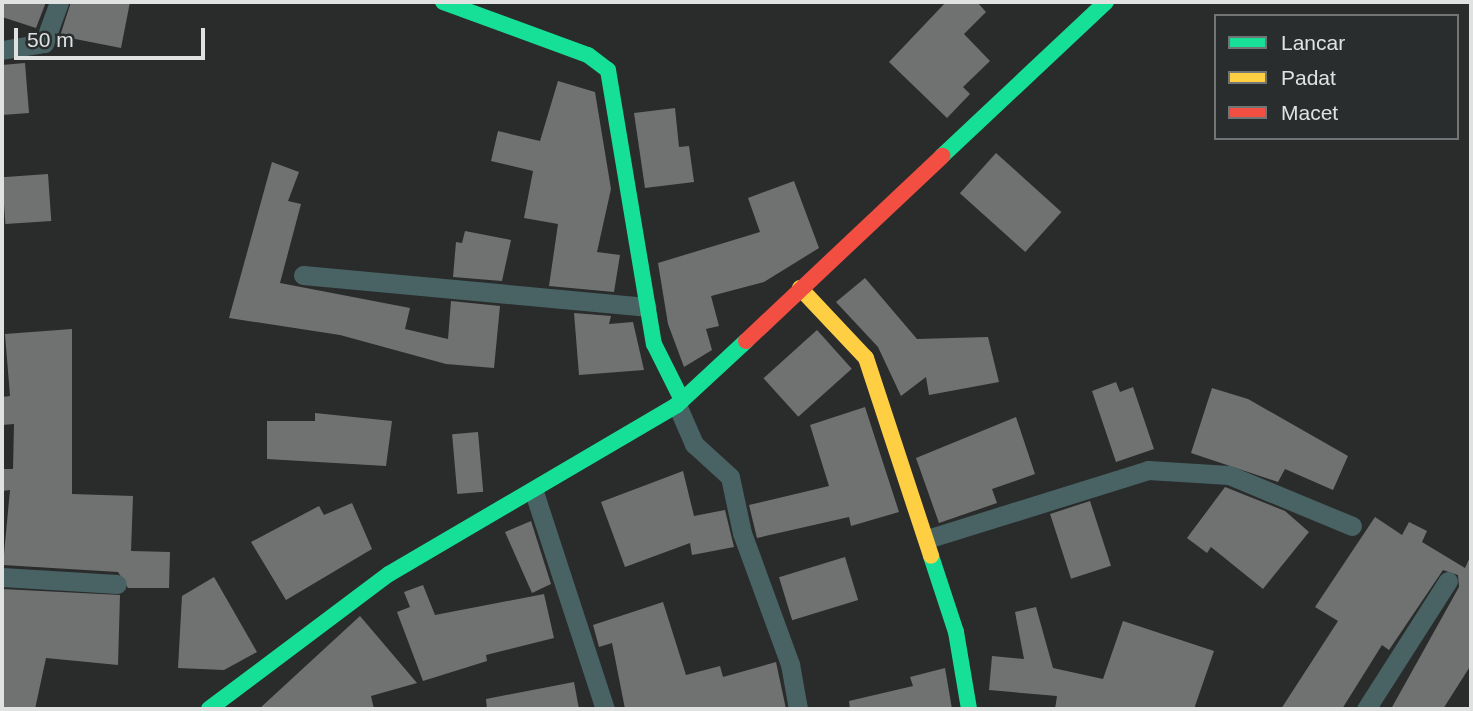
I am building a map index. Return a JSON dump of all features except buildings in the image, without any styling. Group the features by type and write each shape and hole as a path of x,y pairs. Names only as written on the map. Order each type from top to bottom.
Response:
{"street":[{"path":"2,50 44,43 59,2"},
{"path":"443,2 588,55 608,70 654,344 694,444 730,477 742,533 786,652 798,709"},
{"path":"209,709 389,574 534,492 679,402 1107,2"},
{"path":"303,275 647,307"},
{"path":"800,288 866,359 956,632 969,709"},
{"path":"927,539 1148,470 1229,475 1352,526"},
{"path":"534,492 605,709"},
{"path":"2,577 117,584"},
{"path":"1366,709 1448,581"}],"traffic: fast":[{"path":"443,2 588,55 608,70 654,344 682,400"},
{"path":"942,156 1106,2"},
{"path":"209,709 389,574 677,405 746,341"},
{"path":"931,556 956,632 969,709"}],"traffic: slow":[{"path":"800,288 866,358 931,556"}],"traffic: jam":[{"path":"746,341 942,156"}]}
